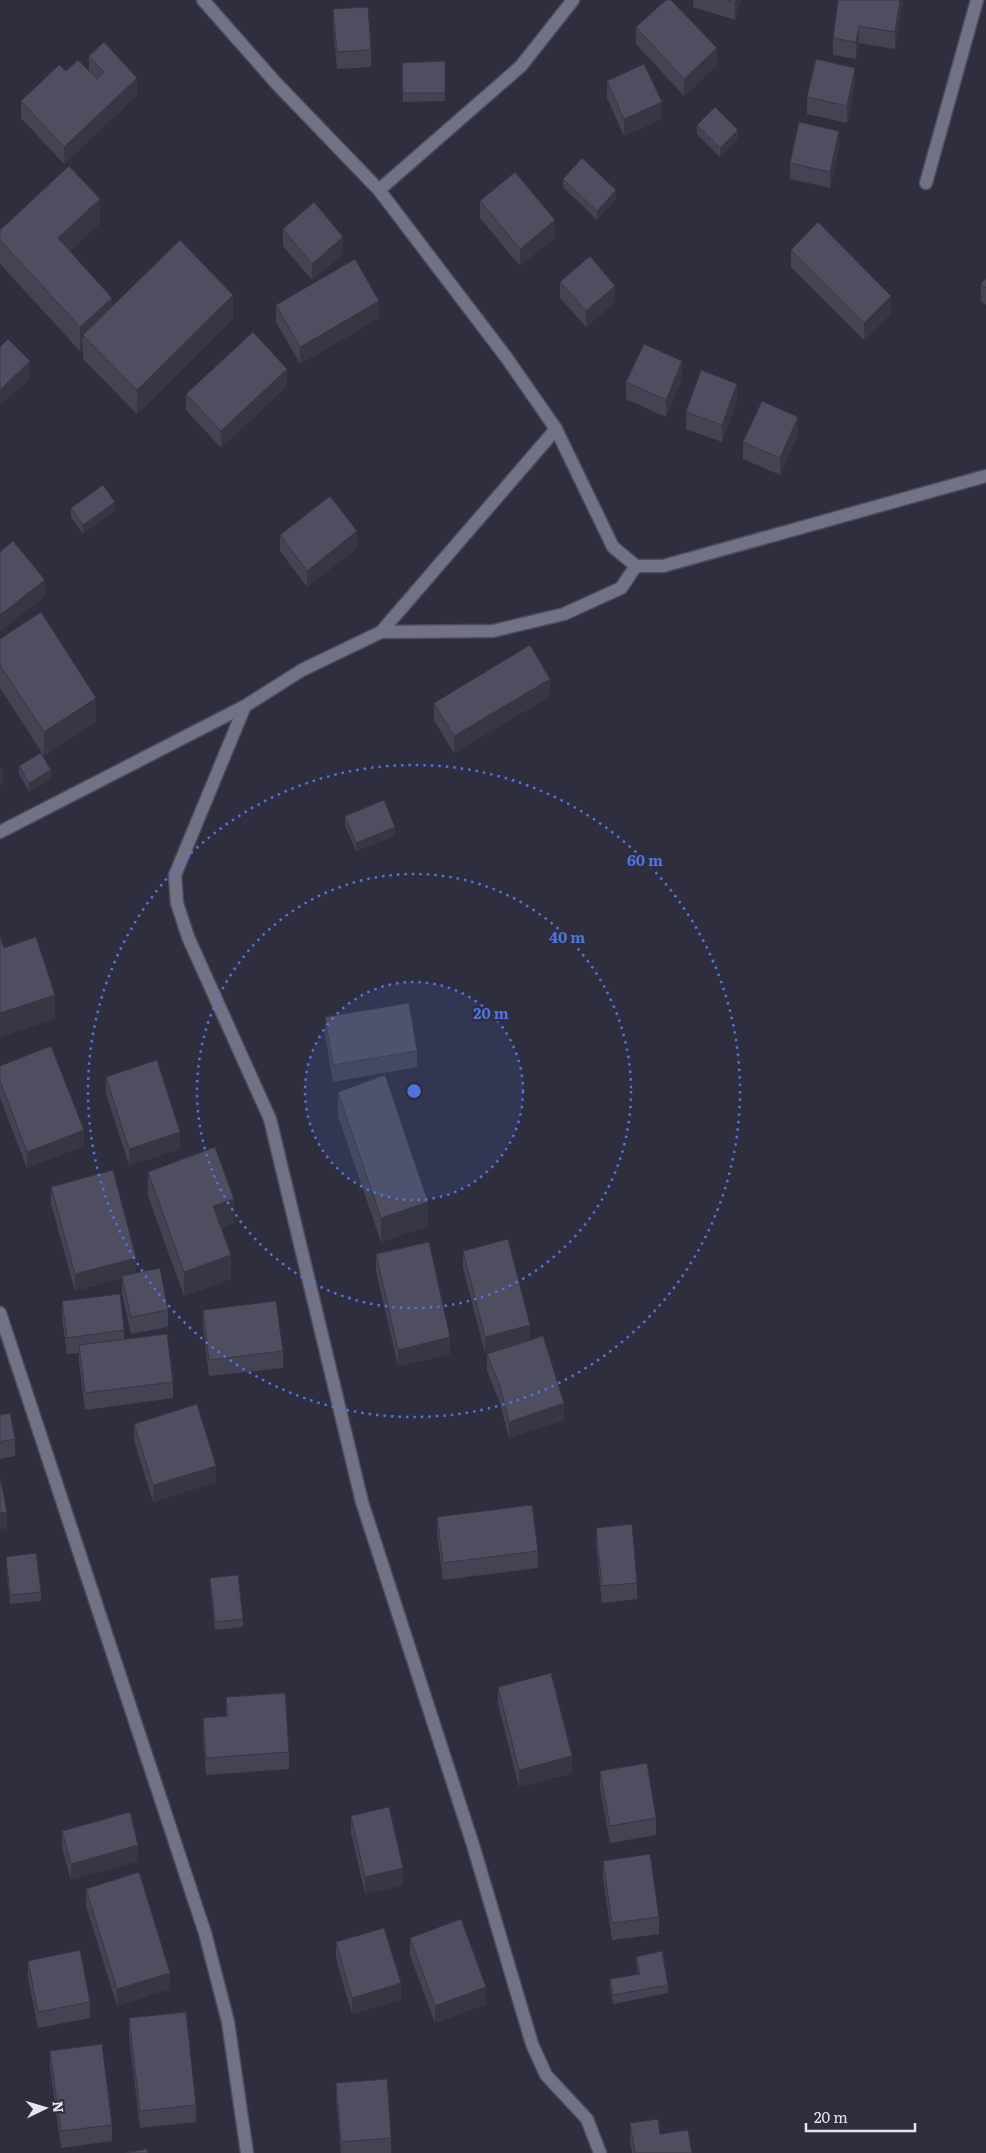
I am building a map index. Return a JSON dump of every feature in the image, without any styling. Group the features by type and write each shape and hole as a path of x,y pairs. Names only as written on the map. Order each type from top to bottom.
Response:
{"street":[{"path":"203,0 276,83 379,190 506,357 556,429 613,547 636,566 663,566 986,476"},
{"path":"379,190 521,66 573,0"},
{"path":"926,183 977,0"},
{"path":"0,832 245,706 302,670 381,632 556,429"},
{"path":"381,632 493,631 564,614 621,588 636,566"},
{"path":"245,706 175,875 178,902 188,937 270,1119 362,1502 473,1845 532,2044 546,2075 587,2119 600,2153"},
{"path":"0,1313 206,1932 228,2022 247,2153"}],"building":[{"path":"666,0 671,0 717,48 684,79 636,27"},
{"path":"838,0 900,0 895,32 859,26 856,42 833,38"},
{"path":"368,7 371,50 337,52 333,9"},
{"path":"104,42 137,78 64,147 21,101 59,65 66,71 78,60 97,79 104,72 89,56"},
{"path":"816,59 855,68 847,106 807,97"},
{"path":"445,61 445,93 403,93 402,63"},
{"path":"644,64 662,102 624,119 607,81"},
{"path":"715,107 738,130 720,148 697,125"},
{"path":"799,122 839,131 830,172 790,163"},
{"path":"582,158 616,190 597,211 563,179"},
{"path":"69,166 100,199 58,238 112,298 80,327 0,240 0,230"},
{"path":"515,172 555,220 520,249 480,201"},
{"path":"314,202 343,237 312,264 283,229"},
{"path":"818,222 891,296 864,323 791,250"},
{"path":"180,240 233,295 137,390 83,335"},
{"path":"590,256 615,286 586,311 560,282"},
{"path":"355,259 379,301 300,347 276,305"},
{"path":"986,278 986,288 981,284"},
{"path":"253,332 287,369 221,431 186,394"},
{"path":"8,339 30,361 0,390 0,347"},
{"path":"644,344 682,361 666,400 626,382"},
{"path":"701,370 737,384 722,425 686,412"},
{"path":"762,401 798,417 780,458 743,442"},
{"path":"103,485 115,502 83,525 71,508"},
{"path":"330,496 357,531 307,571 280,535"},
{"path":"13,541 45,580 0,615 0,552"},
{"path":"41,612 96,698 44,732 0,665 0,639"},
{"path":"530,645 550,679 454,736 434,703"},
{"path":"41,753 51,770 29,783 19,766"},
{"path":"384,800 395,827 356,843 345,816"},
{"path":"0,936 4,948 36,937 55,995 0,1013"},
{"path":"409,1003 417,1051 333,1065 325,1017"},
{"path":"51,1046 84,1130 27,1152 0,1081 0,1066"},
{"path":"157,1060 180,1132 129,1149 106,1077"},
{"path":"385,1075 428,1202 381,1218 338,1092"},
{"path":"215,1147 234,1199 213,1206 231,1255 184,1272 148,1172"},
{"path":"113,1170 136,1258 75,1274 51,1187"},
{"path":"508,1239 530,1325 485,1337 463,1251"},
{"path":"429,1242 450,1337 398,1350 376,1254"},
{"path":"160,1268 168,1310 131,1317 122,1276"},
{"path":"120,1294 124,1330 67,1338 62,1301"},
{"path":"276,1301 283,1351 209,1360 203,1310"},
{"path":"167,1334 173,1382 85,1393 79,1345"},
{"path":"543,1336 564,1403 509,1422 500,1386 487,1354"},
{"path":"197,1404 216,1466 153,1485 134,1424"},
{"path":"10,1413 15,1439 0,1442 0,1415"},
{"path":"0,1477 7,1512 0,1513"},
{"path":"532,1505 538,1551 443,1563 437,1517"},
{"path":"632,1524 637,1583 602,1586 596,1528"},
{"path":"36,1553 41,1592 10,1595 6,1557"},
{"path":"238,1575 243,1619 215,1622 210,1578"},
{"path":"551,1673 572,1756 519,1770 498,1687"},
{"path":"285,1693 289,1752 206,1758 203,1718 228,1716 226,1697"},
{"path":"647,1763 656,1818 610,1826 600,1771"},
{"path":"389,1807 403,1868 365,1877 351,1816"},
{"path":"130,1812 138,1845 71,1864 62,1831"},
{"path":"650,1854 659,1917 612,1923 603,1861"},
{"path":"139,1872 170,1973 117,1989 86,1889"},
{"path":"461,1919 486,1987 435,2006 410,1938"},
{"path":"384,1928 401,1983 352,1998 336,1942"},
{"path":"80,1950 90,2002 38,2012 28,1961"},
{"path":"662,1951 668,1985 613,1995 610,1979 640,1974 636,1957"},
{"path":"186,2012 196,2105 140,2111 129,2018"},
{"path":"102,2044 112,2125 61,2131 50,2051"},
{"path":"387,2079 391,2138 341,2142 336,2083"},
{"path":"658,2119 660,2134 688,2130 692,2153 635,2153 630,2123"},
{"path":"147,2149 148,2153 125,2153"}]}
